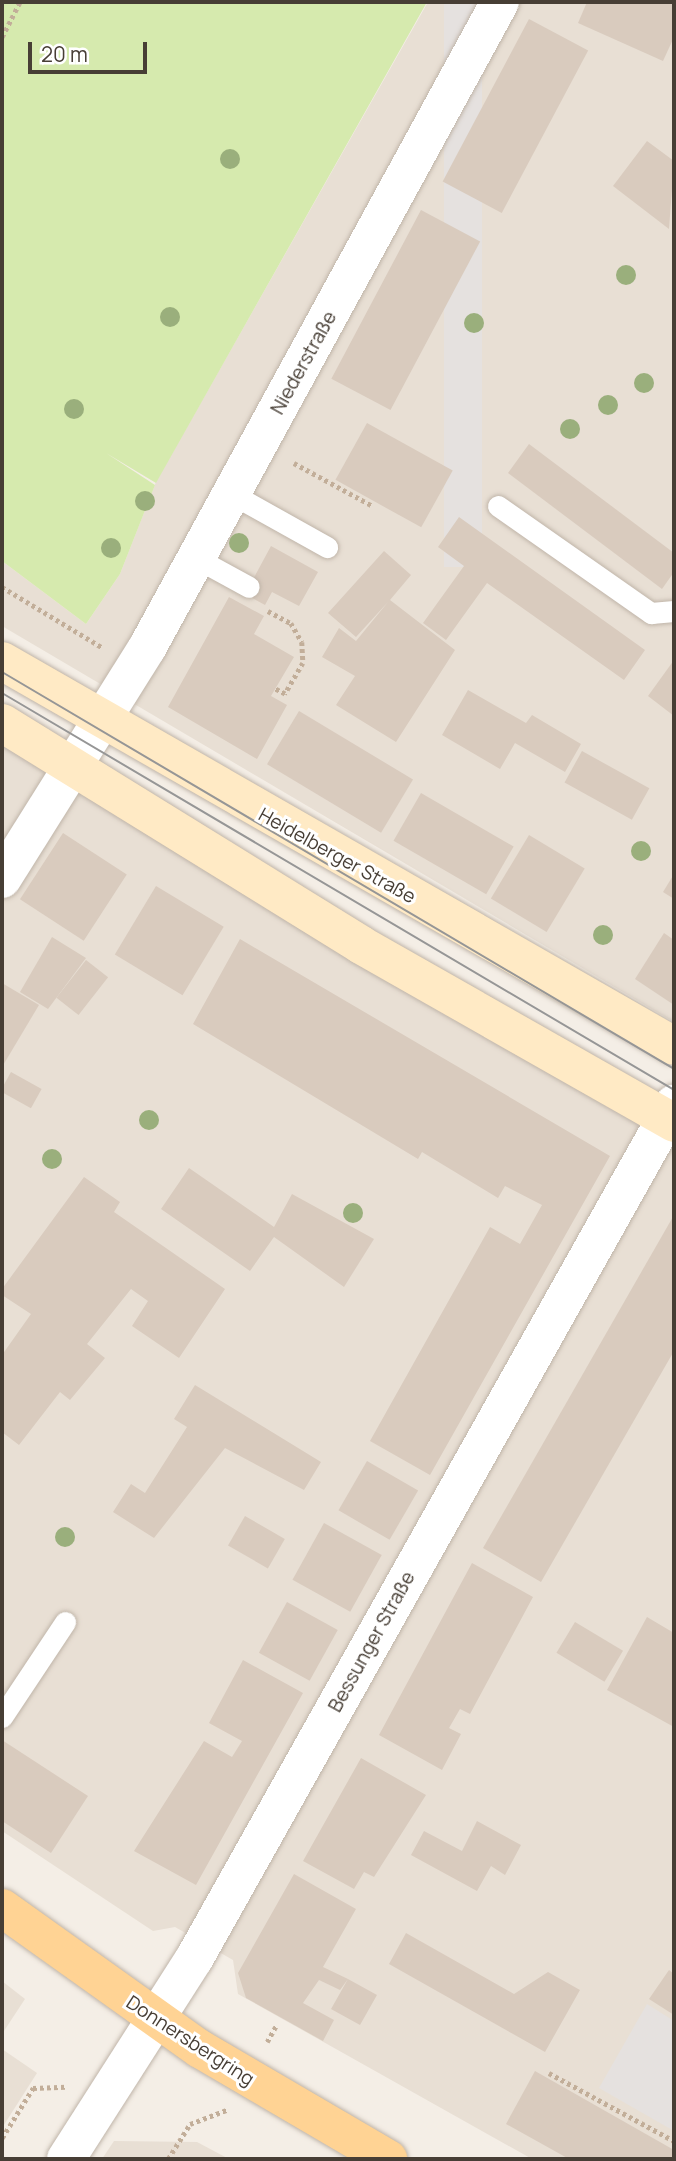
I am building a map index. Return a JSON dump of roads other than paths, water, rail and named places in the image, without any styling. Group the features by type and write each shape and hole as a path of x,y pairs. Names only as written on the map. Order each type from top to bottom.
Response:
{"main road":[{"name":"Heidelberger Straße","path":"2,661 102,721 674,1046"},
{"path":"2,723 361,945 671,1115"},
{"name":"Donnersbergring","path":"2,1908 155,2020 388,2159"}],"street":[{"name":"Niederstraße","path":"2,879 71,764 136,668 500,2"},
{"name":"Bessunger Straße","path":"66,2159 155,2020 671,1115"}],"lane":[{"path":"232,494 327,547"},
{"path":"498,506 651,613 674,611"},
{"path":"197,558 252,595"},
{"path":"2,1717 65,1622"}],"tram line":[{"path":"2,672 674,1069"},
{"path":"2,693 674,1090"}]}
